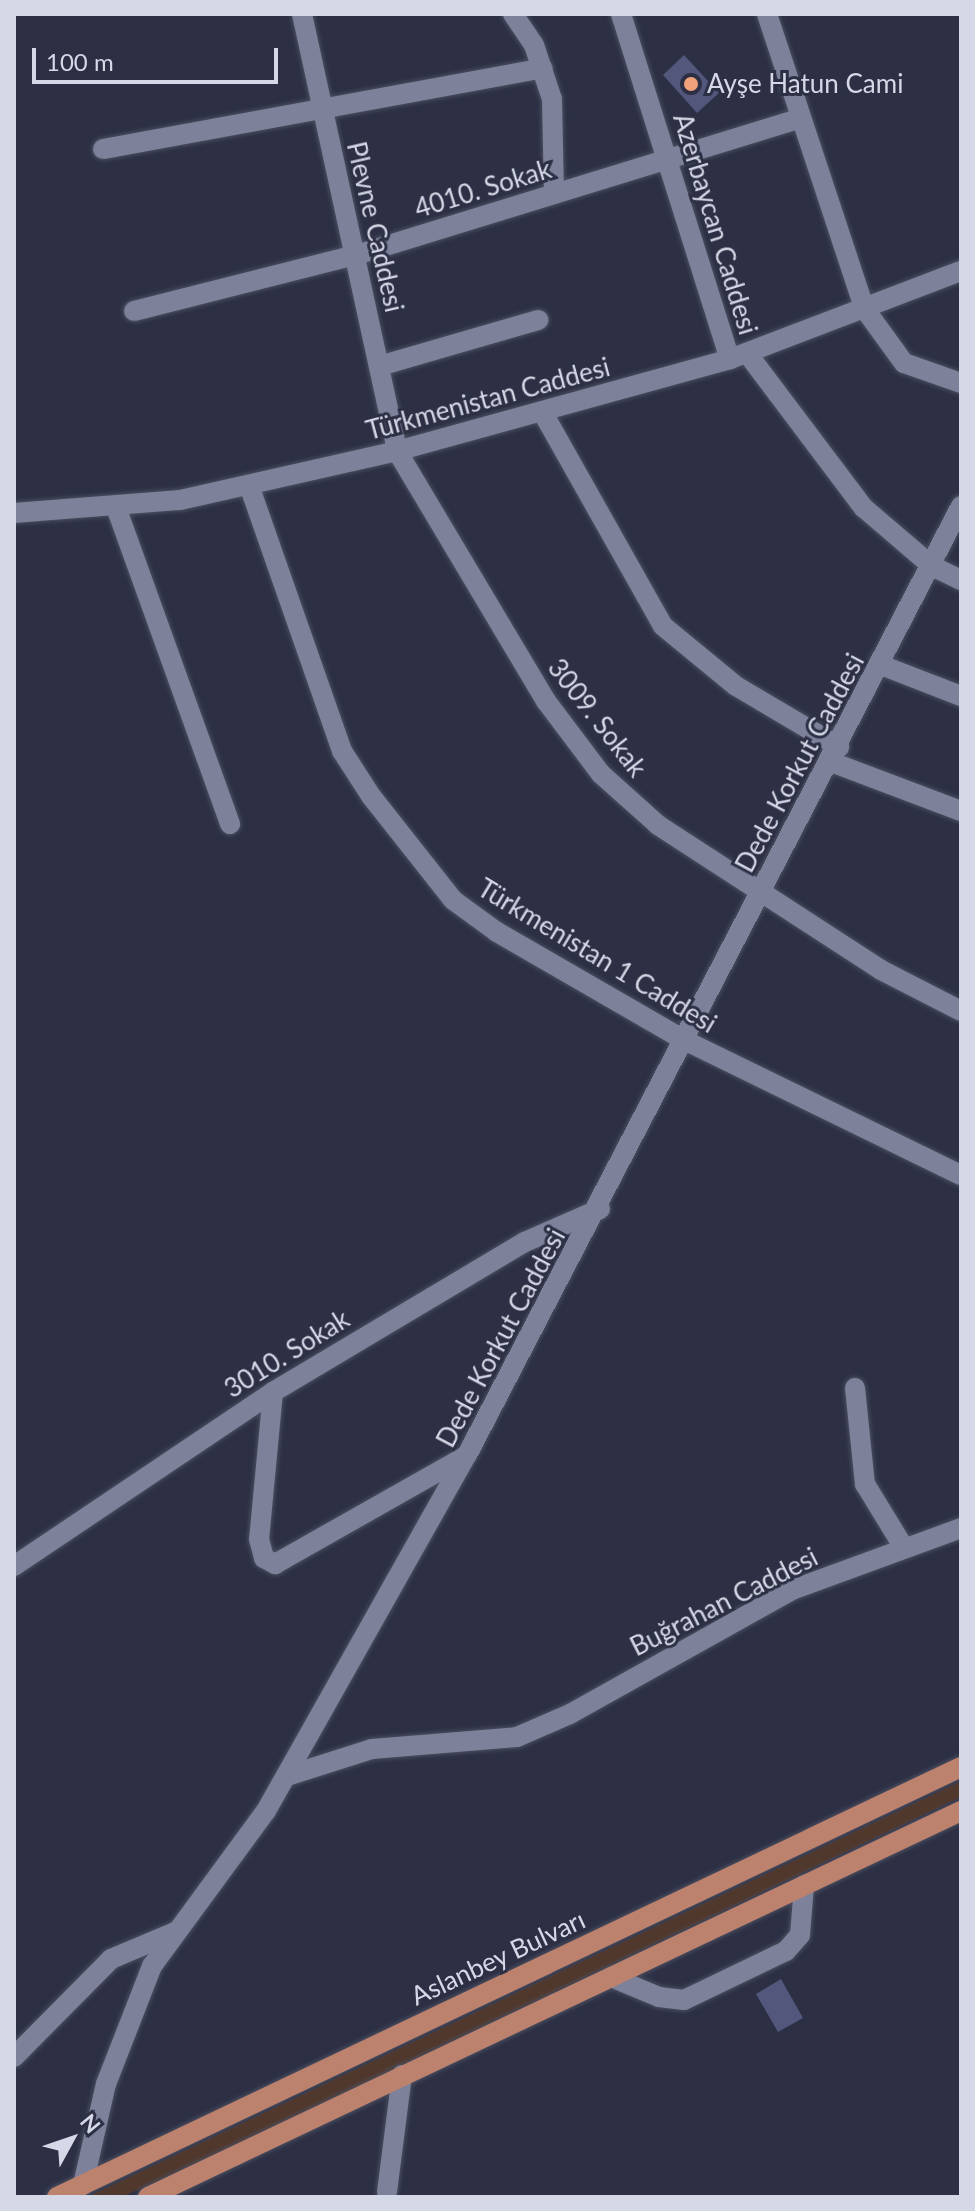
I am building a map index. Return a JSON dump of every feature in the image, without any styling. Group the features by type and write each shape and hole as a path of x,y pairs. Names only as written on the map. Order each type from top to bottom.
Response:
{"main road":[{"name":"Aslanbey Bulvarı","path":"57,2197 961,1767"},
{"path":"148,2197 961,1811"}],"street":[{"name":"Plevne Caddesi","path":"302,14 397,451"},
{"path":"513,14 543,68 555,122 554,194"},
{"name":"Azerbaycan Caddesi","path":"621,14 668,159 738,356 844,486 932,566 961,580"},
{"path":"767,14 798,119 864,308 904,363 961,383"},
{"path":"103,149 322,113 543,68"},
{"name":"4010. Sokak","path":"134,311 356,255 798,119"},
{"name":"Türkmenistan Caddesi","path":"14,513 116,507 250,488 397,451 543,413 738,356 961,271"},
{"path":"379,366 538,320"},
{"path":"543,413 663,626 736,686 835,754 961,811"},
{"name":"3009. Sokak","path":"397,451 530,675 601,774 658,825 760,893 881,970 961,1011"},
{"name":"Türkmenistan 1 Caddesi","path":"250,488 342,751 433,878 497,932 684,1040 961,1175"},
{"name":"Dede Korkut Caddesi","path":"83,2185 116,2055 152,1966 236,1856 287,1776 467,1455 600,1209 684,1040 961,506"},
{"path":"116,507 230,824"},
{"path":"881,665 961,696"},
{"name":"3010. Sokak","path":"14,1566 273,1392 525,1242 600,1209"},
{"path":"855,1388 865,1484 904,1548"},
{"path":"273,1392 259,1539 264,1558 275,1564 467,1455"},
{"name":"Buğrahan Caddesi","path":"287,1776 372,1749 517,1737 570,1714 792,1590 961,1528"},
{"path":"611,1977 659,1997 684,2000 786,1951 800,1935 804,1885"},
{"path":"14,2057 111,1959 177,1931"},
{"path":"387,2192 402,2075"}],"shaded area":[{"path":"961,1781 961,1797 216,2154 122,2197 87,2197"}],"building":[{"name":"Ayşe Hatun Cami","path":"684,55 719,93 697,113 663,75"},
{"path":"781,1979 803,2018 778,2032 756,1994"}],"place":[{"name":"Ayşe Hatun Cami","path":"691,84"}]}
